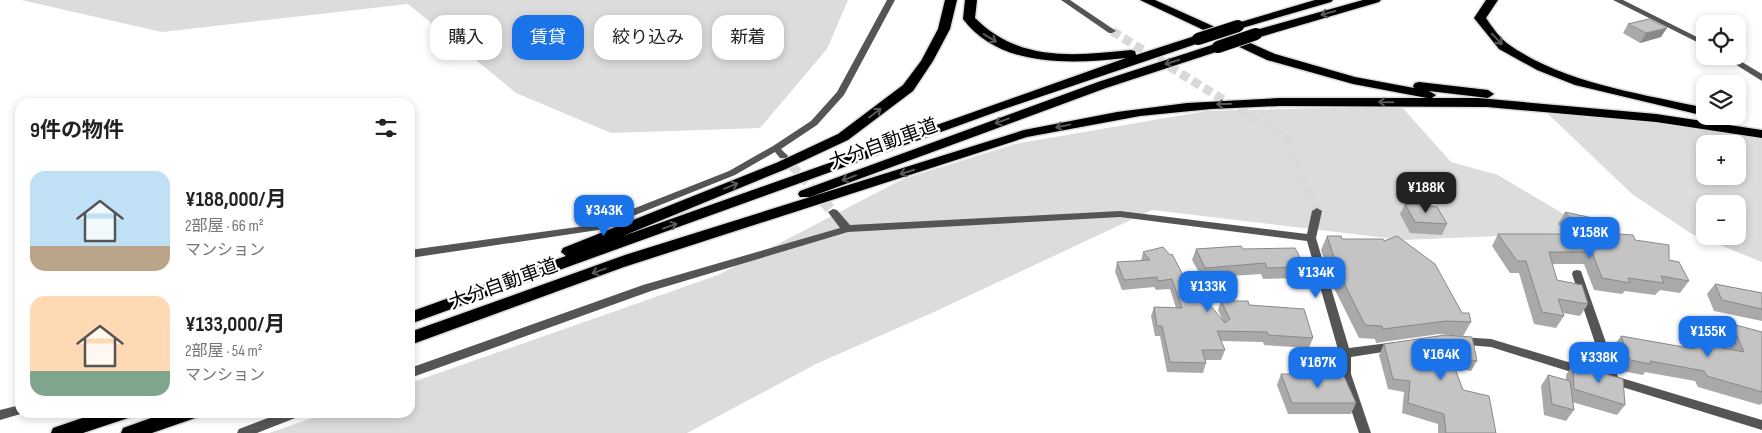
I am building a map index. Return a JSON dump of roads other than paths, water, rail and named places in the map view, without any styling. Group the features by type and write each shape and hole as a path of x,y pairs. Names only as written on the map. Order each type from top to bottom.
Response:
{"highway":[{"path":"415,315 781,166 842,137 908,88 927,61 944,29 951,0"},
{"path":"971,0 969,19 979,31 1000,44 1024,52 1062,58 1093,59 1166,50"},
{"path":"1146,0 1250,48 1308,68 1386,87 1487,103 1714,124 1762,134"},
{"path":"1158,0 1257,45 1312,63 1377,79 1488,94 1696,111"},
{"name":"大分自動車道","path":"415,315 613,246 1089,74 1238,26 1327,0"},
{"name":"大分自動車道","path":"415,337 1102,85 1256,34 1375,0"},
{"path":"1492,0 1480,18 1488,29 1503,46 1541,67 1579,82 1696,110"},
{"path":"624,262 1024,134 1087,121 1210,105 1320,101 1487,103"},
{"path":"1746,121 1762,124"},
{"path":"60,433 106,418"},
{"path":"130,433 174,418"}],"street":[{"path":"415,253 594,228 780,152 814,123 841,93 892,0"},
{"path":"1065,0 1112,31"},
{"path":"1617,0 1696,40"},
{"path":"1741,65 1762,78"},
{"path":"1317,211 1311,238 1345,353 1345,374 1365,433"},
{"path":"833,212 847,228"},
{"path":"415,371 647,288 776,251 847,228 1120,214 1311,238"},
{"path":"1577,274 1613,380"},
{"path":"1448,340 1491,343 1762,425"},
{"path":"1345,353 1411,344"},
{"path":"0,415 15,411"},
{"path":"242,433 283,418"}],"tunnel":[{"path":"1112,31 1285,138 1307,189"},
{"path":"783,156 813,189"},
{"path":"812,188 833,212"},
{"path":"1307,188 1317,211"}]}
